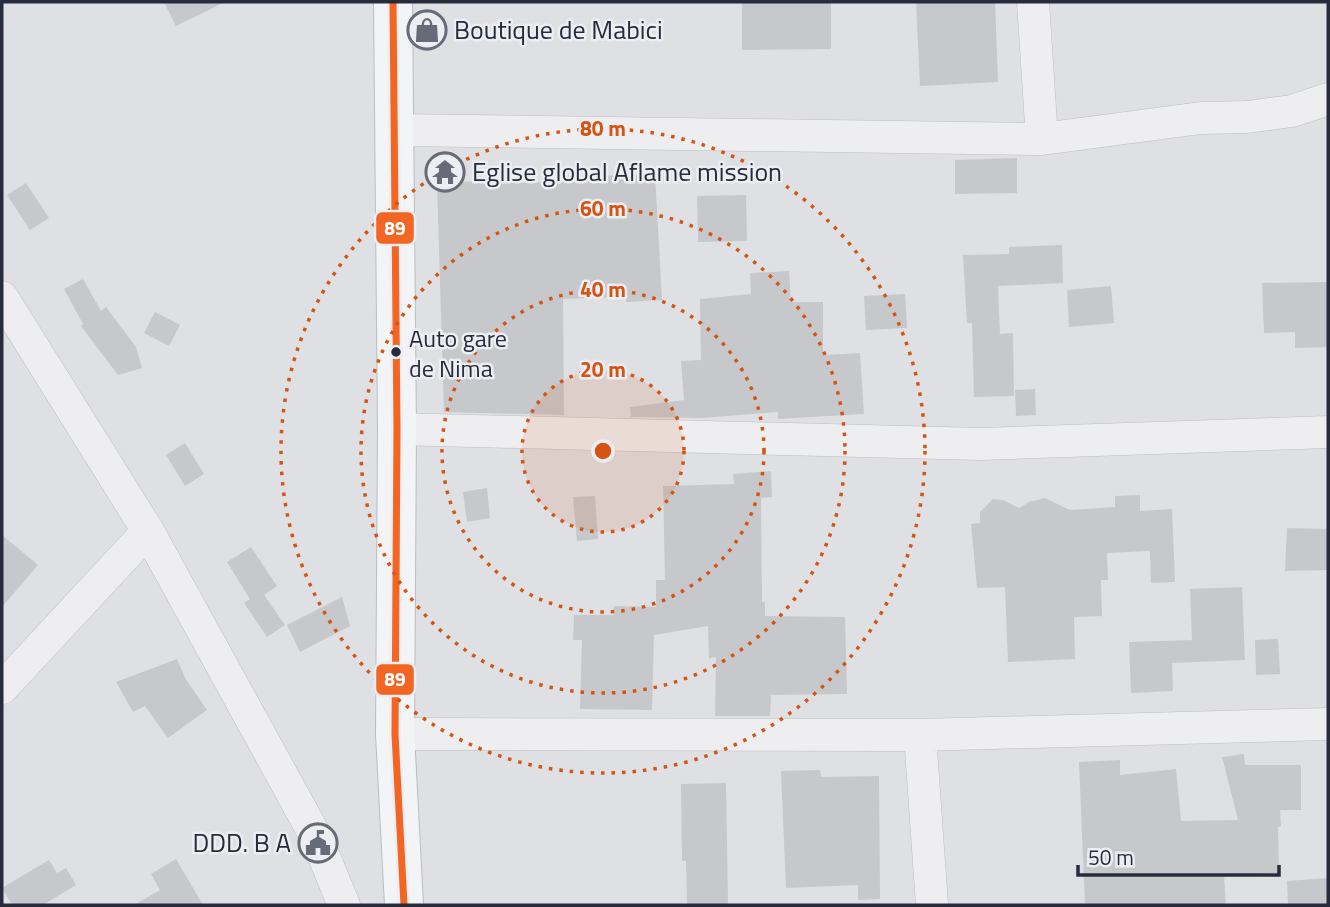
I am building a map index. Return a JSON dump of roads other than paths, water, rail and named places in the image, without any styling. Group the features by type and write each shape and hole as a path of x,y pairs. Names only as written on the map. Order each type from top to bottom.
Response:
{"main road":[{"path":"393,2 397,429 396,734 404,905"}],"street":[{"path":"1033,2 1042,139"},
{"path":"394,130 1042,139 1200,118 1247,117 1292,111 1328,99"},
{"path":"2,297 148,531 316,837 342,904"},
{"path":"397,429 981,444 1328,432"},
{"path":"2,688 148,531"},
{"path":"396,734 920,735 1328,724"},
{"path":"920,735 932,905"}],"place":[{"name":"Boutique de Mabici","path":"427,30"},
{"name":"Eglise global Aflame mission","path":"445,172"},
{"name":"Auto gare de Nima","path":"396,352"},
{"name":"DDD. B A","path":"318,843"}]}
